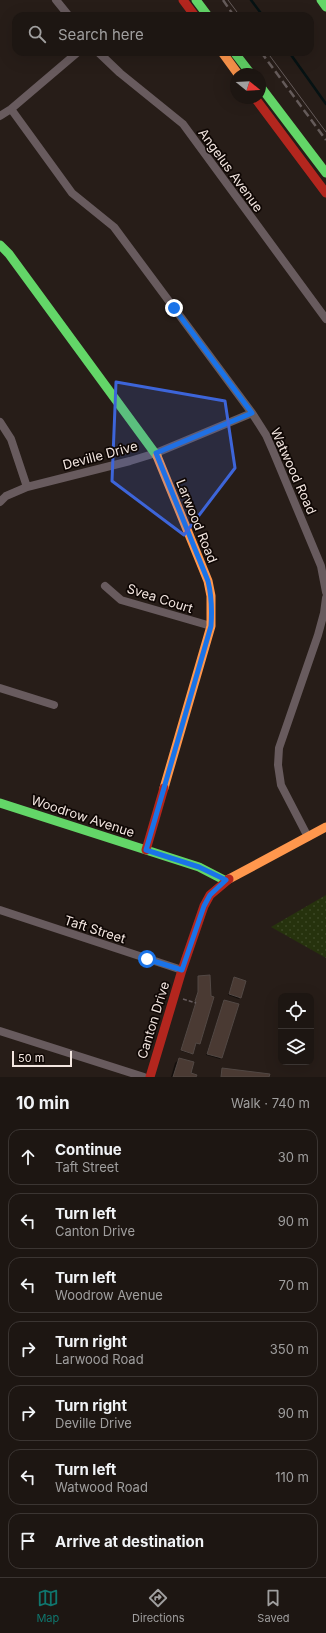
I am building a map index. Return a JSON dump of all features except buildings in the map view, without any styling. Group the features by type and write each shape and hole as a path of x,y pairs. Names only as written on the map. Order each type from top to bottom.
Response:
{"street":[{"path":"56,0 66,12"},
{"path":"183,0 192,12"},
{"path":"196,0 205,12"},
{"path":"321,0 326,7"},
{"path":"0,116 11,109 73,56"},
{"name":"Angelus Avenue","path":"102,56 120,73 183,124 326,319"},
{"path":"225,56 234,68"},
{"path":"237,56 246,68"},
{"path":"266,94 326,173"},
{"path":"259,104 326,193"},
{"name":"Watwood Road","path":"11,109 72,193 114,227 252,413 266,435 321,566 326,592"},
{"name":"Larwood Road","path":"0,245 45,302 156,453 208,581 212,596 211,626 146,850"},
{"name":"Deville Drive","path":"0,502 6,496 27,487 156,453 252,413"},
{"path":"0,422 11,439 27,487"},
{"name":"Svea Court","path":"105,586 121,600 211,626"},
{"path":"308,837 281,785 278,759 279,748 318,635 324,613 326,598"},
{"path":"0,688 54,705"},
{"name":"Woodrow Avenue","path":"0,803 199,867 226,880"},
{"name":"Canton Drive","path":"150,1077 182,970 204,906 210,895 226,880 326,827"},
{"name":"Taft Street","path":"0,910 182,970"},
{"path":"0,1031 144,1077"}],"path":[{"path":"183,999 196,1004"}],"highlighted area":[{"path":"116,382 225,401 235,468 184,535 112,481"}],"green space":[{"path":"326,895 326,958 271,927"}],"waterway":[{"path":"251,0 260,12"},
{"path":"292,56 326,104"}],"tram line":[{"path":"228,0 237,12"},
{"path":"270,56 326,132"}],"railway":[{"path":"223,0 231,12"},
{"path":"264,56 326,140"}],"traffic: fast":[{"path":"196,0 205,12"},
{"path":"321,0 326,7"},
{"path":"237,56 246,68"},
{"path":"266,94 326,173"},
{"path":"0,245 9,254 157,456"},
{"path":"0,803 199,867 226,881"}],"traffic: slow":[{"path":"225,56 234,68"},
{"path":"157,456 208,581 211,596 211,626 164,788"},
{"path":"229,879 326,827"}],"traffic: jam":[{"path":"183,0 192,12"},
{"path":"259,104 326,193"},
{"path":"146,850 164,788"},
{"path":"150,1077 182,970 204,906 210,895 229,879"}],"route":[{"path":"147,959 182,970 204,906 210,895 226,880 199,867 146,850 211,626 212,616 212,596 208,581 156,453 252,413 174,308"}]}
